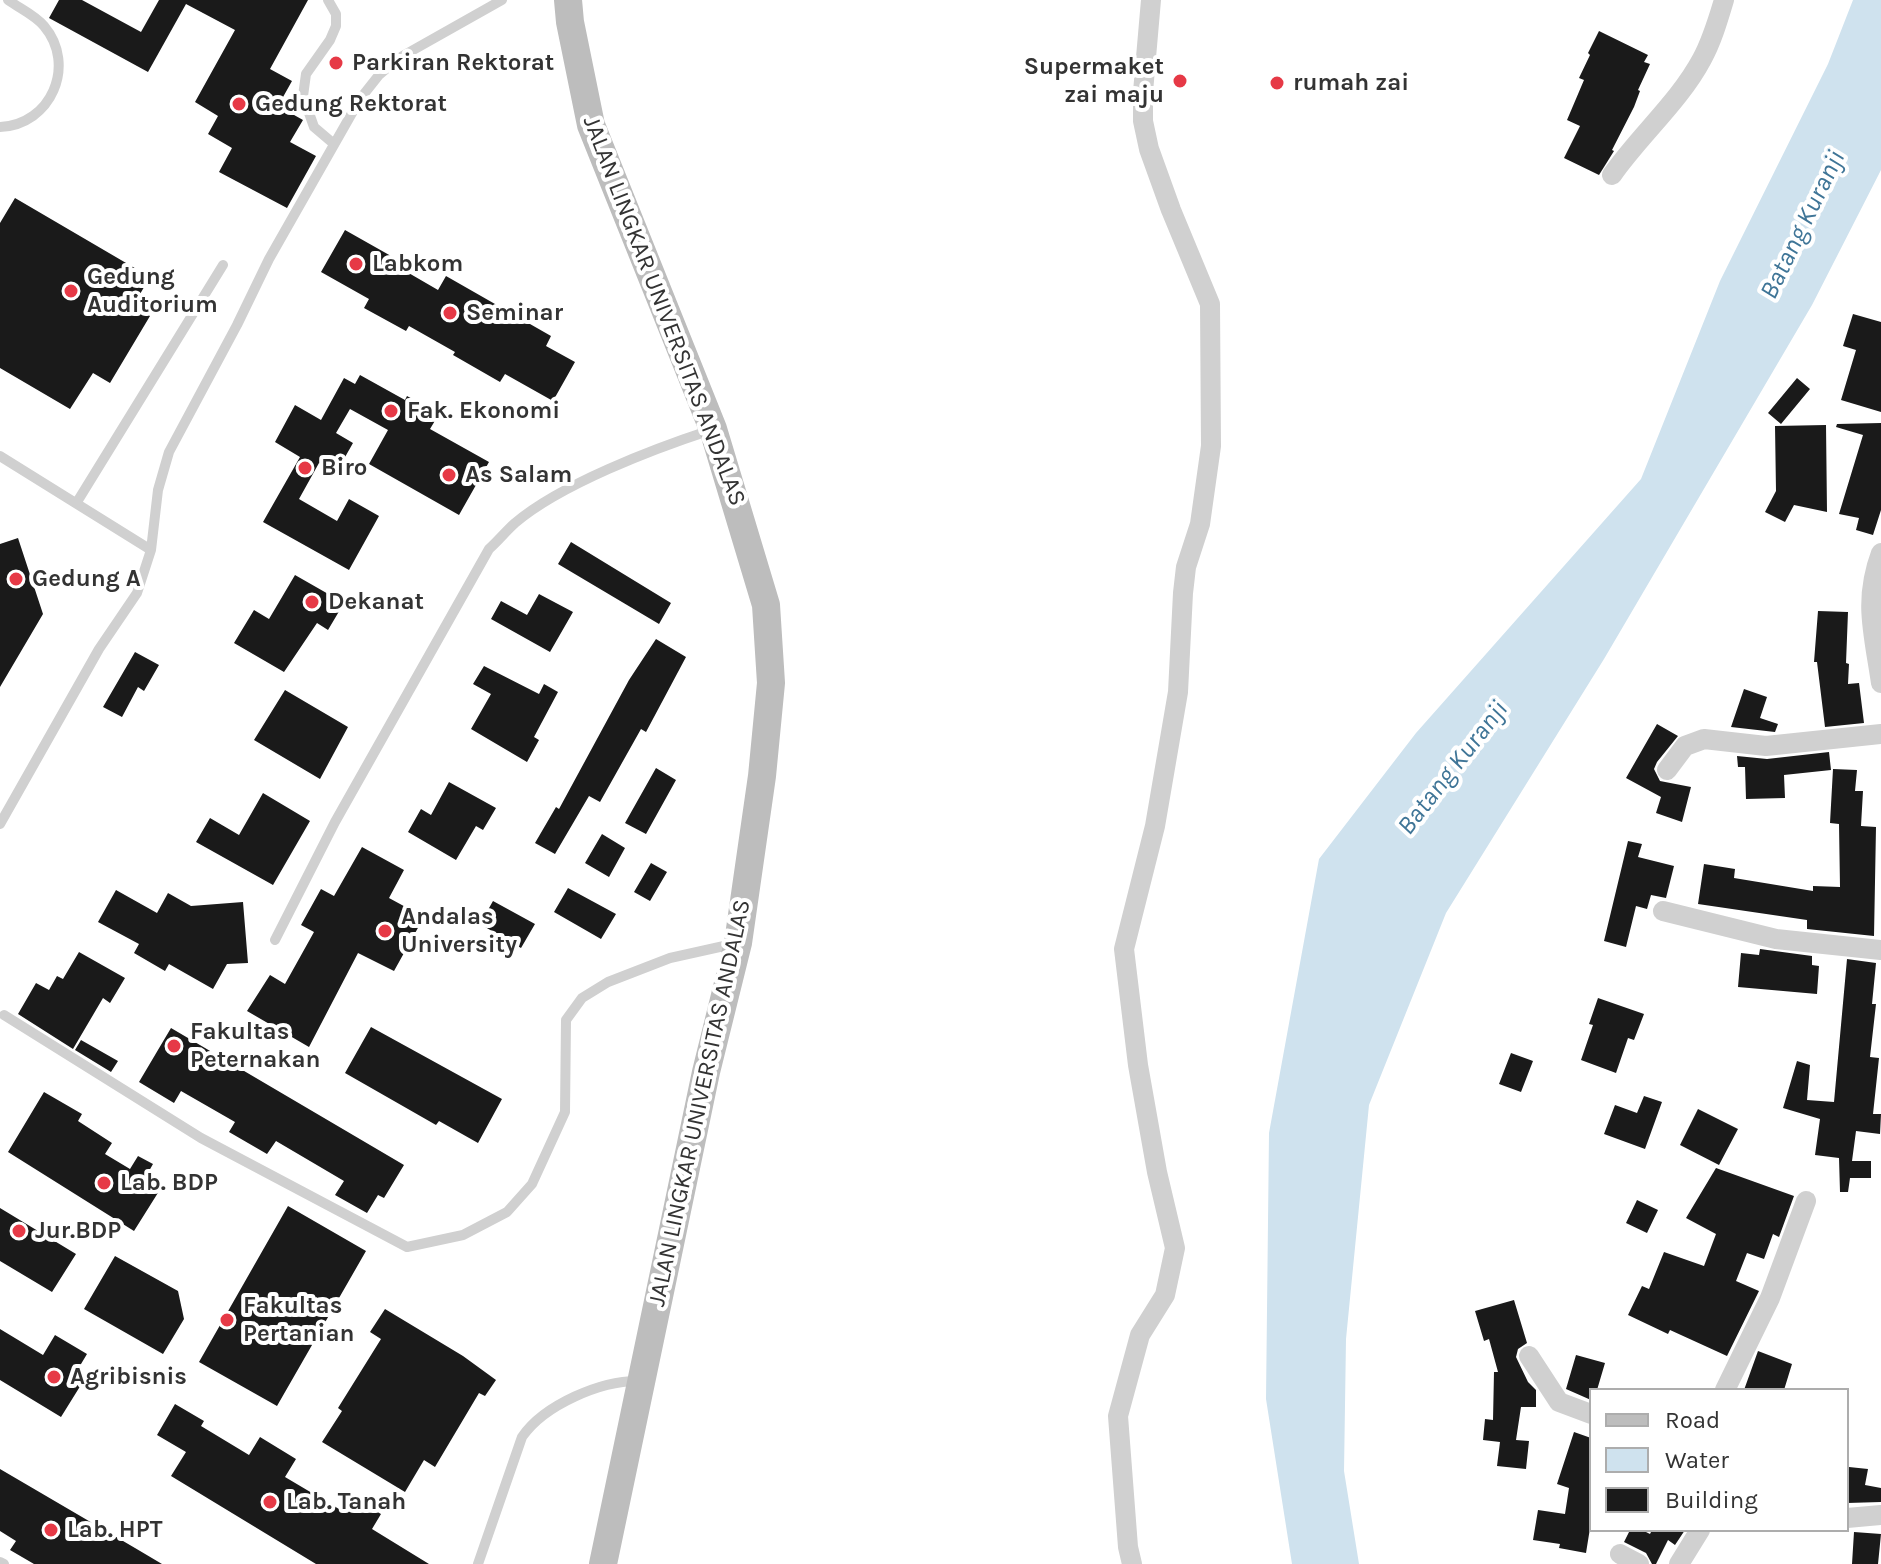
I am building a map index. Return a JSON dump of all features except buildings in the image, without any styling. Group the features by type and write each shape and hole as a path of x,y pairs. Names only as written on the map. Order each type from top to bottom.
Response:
{"street":[{"name":"JALAN LINGKAR UNIVERSITAS ANDALAS","path":"568,0 591,125 713,429 766,605 771,683 762,776 738,943 706,1072 603,1564"},
{"path":"1132,1564 1118,1416 1140,1335 1165,1295 1175,1248 1157,1172 1138,1065 1124,949 1158,811 1178,692 1184,580 1200,524 1211,446 1210,304 1171,210 1149,149 1143,121 1151,0"},
{"path":"1612,175 1634,144 1682,89 1702,59 1724,0"},
{"path":"1881,553 1869,595 1881,683"},
{"path":"1667,770 1685,746 1704,739 1766,746 1881,734"},
{"path":"1663,911 1776,939 1881,950"},
{"path":"1726,1388 1770,1298 1806,1201"},
{"path":"1529,1356 1559,1402 1589,1413"},
{"path":"1849,1518 1881,1515"},
{"path":"1679,1564 1699,1532"},
{"path":"1620,1554 1639,1564"}],"lane":[{"path":"0,127 12,127 40,112 58,81 59,60 55,43 43,24 8,0"},
{"path":"328,0 336,14 336,26 306,74 303,96 314,127 334,144"},
{"path":"0,824 99,649 137,593 151,550 158,490 169,452 269,259 360,99 389,66 502,0"},
{"path":"77,502 223,265"},
{"path":"275,940 335,822 489,549 516,522 561,493 667,445 713,429"},
{"path":"0,456 151,550"},
{"path":"4,1015 201,1138 407,1247 463,1235 507,1212 532,1184 565,1112 566,1020 582,998 608,982 670,958 738,943"},
{"path":"478,1564 522,1437 532,1423 547,1411 617,1380 642,1381"}],"water":[{"name":"Batang Kuranji","path":"1853,0 1881,0 1881,170 1812,305 1604,659 1446,913 1369,1105 1346,1339 1344,1471 1359,1564 1292,1564 1266,1399 1269,1133 1319,859 1416,733 1641,479 1720,281 1828,64"}],"place":[{"name":"Parkiran Rektorat","path":"336,63"},
{"name":"Supermaket zai maju","path":"1180,81"},
{"name":"rumah zai","path":"1277,83"},
{"name":"Gedung Rektorat","path":"239,104"},
{"name":"Labkom","path":"356,264"},
{"name":"Gedung Auditorium","path":"71,291"},
{"name":"Seminar","path":"450,313"},
{"name":"Fak. Ekonomi","path":"391,411"},
{"name":"Biro","path":"305,468"},
{"name":"As Salam","path":"449,475"},
{"name":"Gedung A","path":"16,579"},
{"name":"Dekanat","path":"312,602"},
{"name":"Andalas University","path":"385,931"},
{"name":"Fakultas Peternakan","path":"174,1046"},
{"name":"Lab. BDP","path":"104,1183"},
{"name":"Jur.BDP","path":"19,1231"},
{"name":"Fakultas Pertanian","path":"227,1320"},
{"name":"Agribisnis","path":"54,1377"},
{"name":"Lab. Tanah","path":"270,1502"},
{"name":"Lab. HPT","path":"51,1530"}]}
